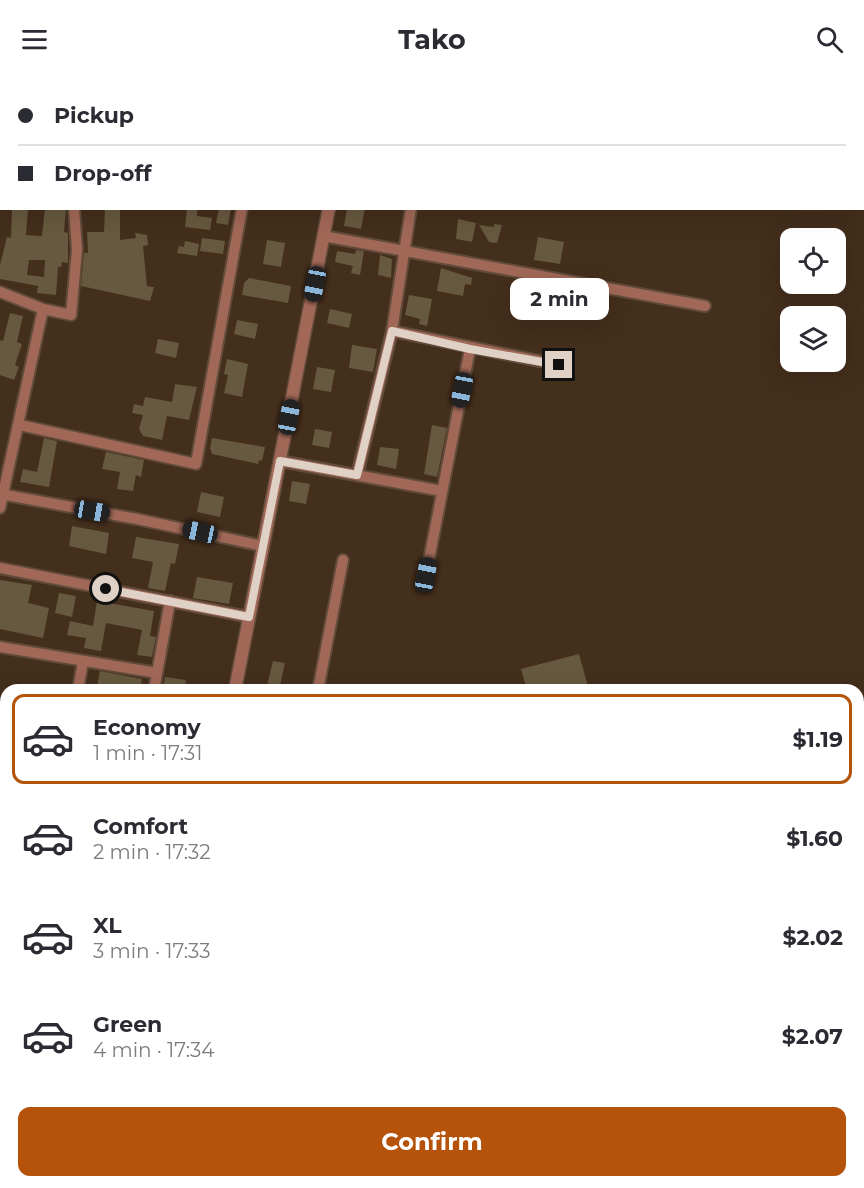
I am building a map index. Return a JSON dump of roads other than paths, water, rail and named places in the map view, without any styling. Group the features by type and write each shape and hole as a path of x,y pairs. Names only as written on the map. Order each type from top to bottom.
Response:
{"street":[{"path":"0,291 43,309 71,315 76,250 74,210"},
{"path":"20,425 196,464 242,210"},
{"path":"236,684 329,210"},
{"path":"357,475 392,331 411,210"},
{"path":"323,236 705,306"},
{"path":"0,508 20,425 43,309"},
{"path":"392,331 470,349 559,365"},
{"path":"426,575 470,349"},
{"path":"280,461 442,491"},
{"path":"2,495 137,519 263,546"},
{"path":"319,684 343,560"},
{"path":"0,568 249,617"},
{"path":"155,684 170,601"},
{"path":"0,647 157,673"},
{"path":"79,684 83,661"}]}
